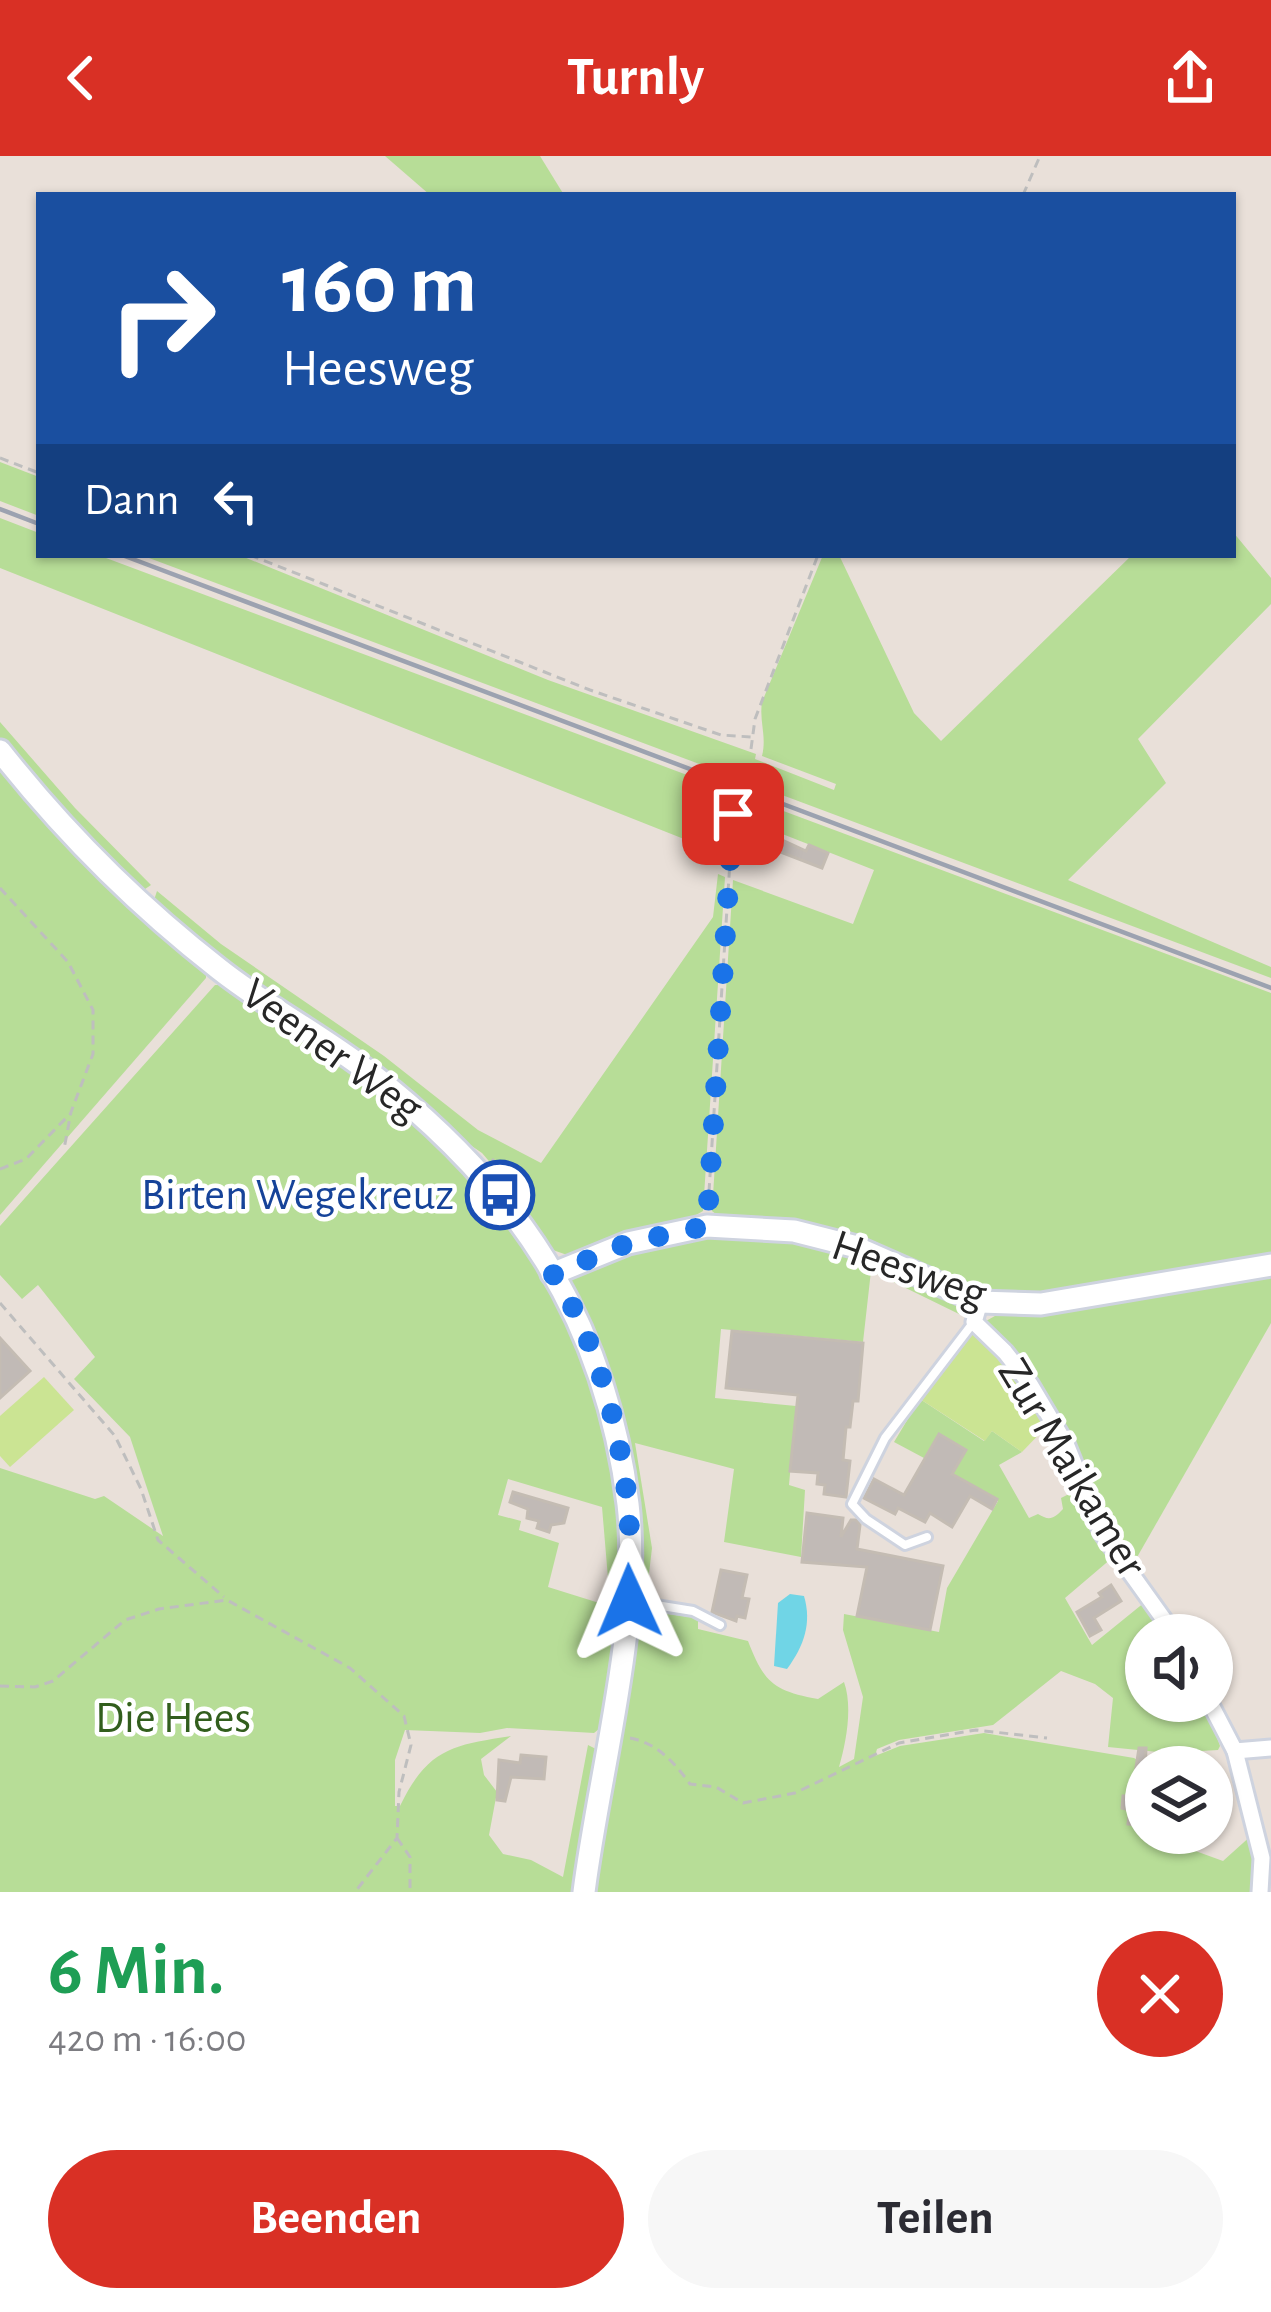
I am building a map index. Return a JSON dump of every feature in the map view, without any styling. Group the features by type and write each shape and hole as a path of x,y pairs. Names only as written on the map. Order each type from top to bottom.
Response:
{"main road":[{"name":"Veener Weg","path":"0,752 41,803 138,900 220,970 367,1070 452,1140 500,1195 572,1302 606,1392 628,1506 629,1601 584,1892"},
{"name":"Heesweg","path":"553,1274 628,1243 707,1226 794,1231 854,1246 977,1312 1271,1265"}],"street":[{"name":"Zur Maikamer","path":"977,1312 1030,1384 1067,1446 1102,1533 1160,1614"},
{"path":"1220,1722 1235,1751 1262,1858 1260,1892"},
{"path":"1235,1751 1271,1748"}],"lane":[{"path":"927,1537 904,1545 852,1504 885,1438 977,1312"},
{"path":"629,1601 693,1611 720,1625"}],"path":[{"path":"1024,192 1040,156"},
{"path":"0,458 36,472"},
{"path":"258,558 590,690 721,735 751,737"},
{"path":"751,749 779,651 817,558"},
{"path":"707,1226 733,814"},
{"path":"0,887 68,962 93,1010 93,1054 71,1112 64,1149"},
{"path":"0,1169 26,1159 71,1112"},
{"path":"0,1303 115,1436 141,1489 158,1540 226,1600 350,1668 404,1716 411,1745 400,1792 397,1838 355,1892"},
{"path":"0,1686 35,1688 53,1682 125,1619 158,1609 226,1600"},
{"path":"620,1736 645,1741 673,1760 689,1784 716,1786 743,1803 795,1793 899,1743 976,1730 1048,1738"},
{"path":"397,1838 410,1857 410,1892"}],"green space":[{"path":"385,156 540,156 562,192 427,192"},
{"path":"0,462 36,476 36,515 0,501"},
{"path":"0,518 36,532 36,558 106,558 1271,993 1271,1259 1069,1293 986,1296 876,1242 809,1226 723,1220 712,1211 733,880 853,924 874,870 729,813 689,841 0,568"},
{"path":"1236,536 1271,578 1271,604 1138,739 1166,783 1068,880 1271,967 1271,978 149,558 246,558 548,680 756,754 755,759 834,790 836,784 762,756 761,716 762,702 822,558 840,558 914,713 941,741 1129,558 1236,558"},
{"path":"0,722 151,885 142,891 100,852 0,739"},
{"path":"0,763 206,968 206,978 0,1215"},
{"path":"718,874 725,877 703,1211 682,1223 570,1256 550,1249 511,1187 482,1153 436,1114 223,961 153,903 157,891 221,944 384,1056 478,1130 541,1163 713,917"},
{"name":"Die Hees","path":"215,985 228,985 432,1132 494,1213 524,1243 580,1351 603,1412 616,1491 622,1580 609,1590 602,1507 508,1479 498,1515 521,1521 519,1530 559,1543 548,1587 618,1613 604,1725 594,1733 507,1728 480,1733 405,1730 395,1760 395,1806 400,1806 421,1772 444,1753 511,1736 481,1759 484,1775 497,1792 489,1835 503,1854 531,1860 563,1877 588,1745 598,1750 576,1892 0,1892 0,1468 95,1499 104,1496 163,1536 130,1437 74,1379 95,1357 38,1285 22,1299 0,1275 0,1226"},
{"path":"725,1233 831,1245 958,1300 961,1315 871,1271 863,1342 721,1329 715,1398 796,1406 789,1485 805,1490 801,1557 724,1542 734,1469 635,1443 652,1548 646,1599 638,1589 636,1525 569,1286 578,1273 615,1255"},
{"path":"1271,1273 1271,1323 1132,1566 986,1321 1002,1312"},
{"path":"974,1329 1001,1354 1049,1424 1022,1452 992,1431 985,1441 920,1399"},
{"path":"44,1377 74,1410 10,1467 0,1456 0,1416"},
{"path":"920,1399 984,1441 992,1431 1022,1452 999,1465 1029,1518 1038,1514 1054,1517 1063,1509 1061,1498 1079,1489 1112,1558 1065,1598 1092,1645 1125,1618 1125,1722 1211,1722 1220,1746 1108,1747 1113,1698 1095,1684 1061,1671 993,1725 899,1740 877,1749 875,1756 900,1746 984,1733 1125,1756 1121,1808 1125,1809 1125,1854 1204,1854 1223,1861 1253,1834 1256,1892 592,1892 636,1610 698,1618 698,1629 748,1641 766,1676 791,1692 818,1699 844,1682 848,1714 839,1767 854,1759 863,1697 843,1630 844,1614 939,1632 947,1588 998,1501 953,1474 966,1449 939,1433 924,1458 894,1442"},
{"path":"1145,1602 1154,1614 1130,1614"}],"water":[{"path":"790,1594 804,1596 807,1625 787,1669 774,1666 778,1603"}],"building":[{"path":"765,832 806,851 809,845 828,853 822,868 760,844"},
{"path":"732,1331 863,1343 858,1401 853,1401 850,1427 846,1427 843,1460 850,1461 846,1497 824,1494 825,1485 817,1484 818,1473 790,1471 798,1395 726,1388"},
{"path":"0,1338 30,1371 0,1398"},
{"path":"939,1434 966,1450 952,1474 997,1499 992,1509 970,1496 952,1527 930,1513 925,1522 864,1498 874,1479 904,1495"},
{"path":"513,1492 568,1508 564,1523 551,1525 549,1532 537,1528 539,1521 527,1518 528,1509 510,1502"},
{"path":"807,1513 843,1518 841,1537 851,1520 856,1520 860,1525 857,1549 943,1566 930,1630 857,1616 867,1567 802,1562"},
{"path":"721,1570 747,1575 742,1598 749,1599 745,1618 737,1616 736,1621 712,1612"},
{"path":"1111,1585 1121,1601 1094,1618 1101,1630 1090,1636 1077,1612 1102,1597 1099,1593"},
{"path":"521,1755 546,1757 544,1779 511,1777 505,1801 497,1800 499,1760 520,1763"}],"railway":[{"path":"0,509 36,523"},
{"path":"130,558 1271,988"}],"place":[{"name":"Birten Wegekreuz","path":"500,1195"}],"route":[{"path":"629,1601 628,1506 606,1392 572,1302 553,1274 628,1243 707,1226 733,814"}]}
